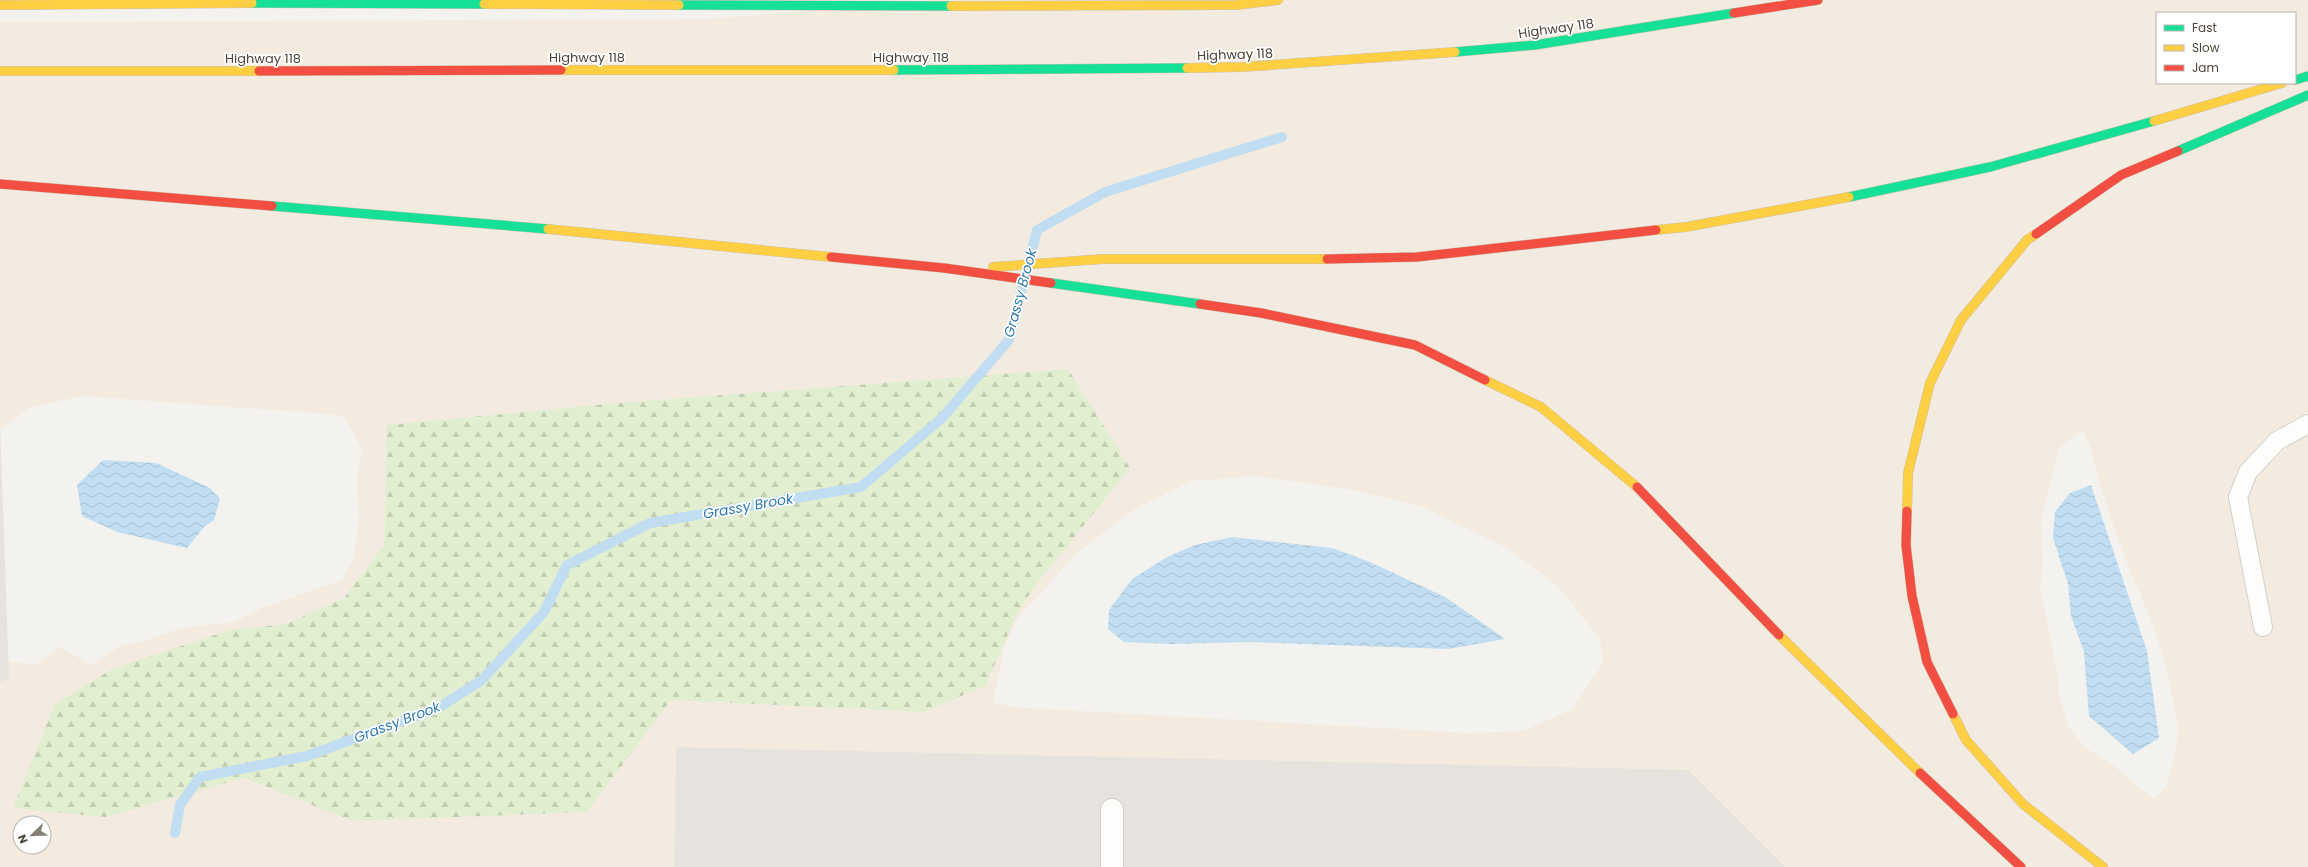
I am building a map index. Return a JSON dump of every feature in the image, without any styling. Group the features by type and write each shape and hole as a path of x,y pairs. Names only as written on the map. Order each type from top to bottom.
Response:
{"highway":[{"path":"0,5 302,3 774,6 1236,5 1278,0"},
{"name":"Highway 118","path":"0,71 1090,70 1242,68 1535,45 1818,0"},
{"path":"2296,80 2308,76"},
{"path":"984,271 1104,259 1269,260 1417,257 1686,227 1833,201 1990,167 2109,135 2279,84"},
{"path":"2103,867 2023,804 1966,740 1927,662 1912,596 1906,545 1908,473 1930,383 1961,320 2028,240 2121,176 2308,95"},
{"path":"0,184 496,224 984,271 1095,291 1261,313 1415,345 1541,407 1630,480 1806,662 1958,810 2021,867"}],"street":[{"path":"1112,810 1112,867"}],"lane":[{"path":"2263,626 2238,498 2248,472 2277,441 2308,424"}],"shaded area":[{"path":"934,0 2308,0 2308,867 0,867 0,654 10,662 37,664 60,647 91,665 121,645 145,641 180,628 234,622 264,607 342,580 354,558 359,518 357,478 362,449 345,418 330,414 82,396 29,408 0,430 0,22 707,19","holes":["1068,369 1130,468 1034,587 1016,616 923,712 671,700 587,812 352,821 244,778 230,630 286,624 344,598 384,545 387,425 606,404","2083,431 2090,446 2099,482 2112,522 2130,571 2151,619 2167,670 2178,727 2176,749 2167,785 2153,799 2115,767 2083,746 2068,725 2060,698 2057,672 2040,586 2043,567 2041,521 2059,449 2074,435","1256,476 1348,489 1420,506 1507,548 1559,587 1600,639 1603,663 1571,710 1522,731 1469,733 1013,707 993,702 1005,645 1018,618 1079,551 1136,508 1191,481"]},
{"path":"0,421 9,678 0,682"},
{"path":"676,747 1688,770 1785,867 674,867"}],"green space":[{"path":"1068,369 1130,468 1034,587 1016,616 985,686 923,712 671,700 587,812 352,821 244,778 105,817 13,808 55,704 112,669 230,630 286,624 344,598 384,545 387,425 606,404"}],"water":[{"path":"103,460 156,463 210,488 220,499 214,520 204,527 187,548 117,532 82,516 77,485"},
{"path":"2091,485 2147,651 2159,738 2133,754 2089,716 2084,652 2071,616 2068,584 2053,538 2055,512 2070,493"},
{"path":"1232,537 1332,548 1370,562 1447,598 1505,639 1448,649 1249,642 1169,644 1124,642 1108,629 1109,610 1132,579 1167,557 1195,545"}],"waterway":[{"name":"Grassy Brook","path":"175,833 180,805 200,777 307,756 438,708 482,680 544,612 567,565 650,523 861,487 942,418 1009,340 1037,230 1105,192 1282,137"}],"traffic: fast":[{"path":"252,3 484,4"},
{"path":"679,5 951,6"},
{"path":"1455,52 1535,45 1734,13"},
{"path":"894,70 1187,68"},
{"path":"2296,80 2308,76"},
{"path":"2178,151 2308,95"},
{"path":"1849,197 1990,167 2154,121"},
{"path":"272,206 548,229"},
{"path":"1051,283 1200,304"}],"traffic: slow":[{"path":"951,6 1236,5 1278,0"},
{"path":"0,5 252,3"},
{"path":"484,4 679,5"},
{"path":"1187,68 1242,67 1455,52"},
{"path":"561,70 894,70"},
{"path":"0,71 259,71"},
{"path":"2154,121 2279,84"},
{"path":"1656,230 1686,227 1849,197"},
{"path":"548,229 831,257"},
{"path":"1907,511 1908,473 1930,383 1961,320 2027,240 2036,234"},
{"path":"993,267 1103,259 1327,259"},
{"path":"1485,380 1541,407 1637,487"},
{"path":"1779,635 1920,773"},
{"path":"1953,714 1966,740 2023,804 2103,867"}],"traffic: jam":[{"path":"1734,13 1818,0"},
{"path":"259,71 561,70"},
{"path":"2036,234 2121,175 2178,151"},
{"path":"0,184 272,206"},
{"path":"1327,259 1417,257 1656,230"},
{"path":"831,257 944,268 1051,283"},
{"path":"1200,304 1261,313 1415,345 1485,380"},
{"path":"1637,487 1779,635"},
{"path":"1907,511 1906,545 1912,596 1927,662 1953,714"},
{"path":"1920,773 2021,867"}]}
